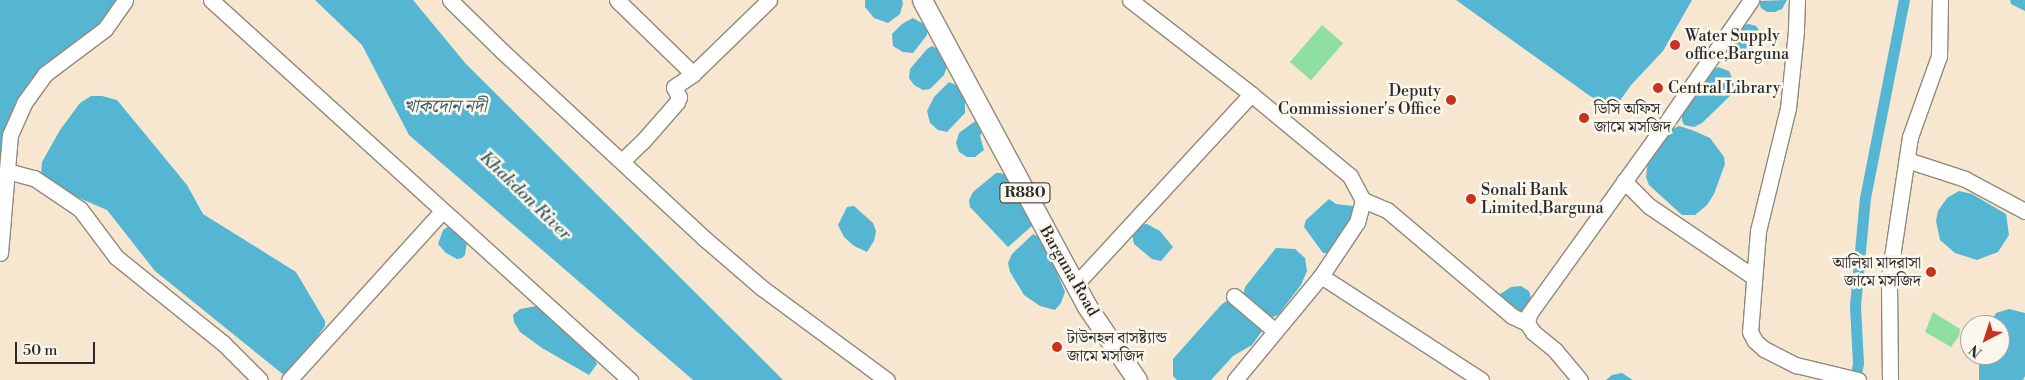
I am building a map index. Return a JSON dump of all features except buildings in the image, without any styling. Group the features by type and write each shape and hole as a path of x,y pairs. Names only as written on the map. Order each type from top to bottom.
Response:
{"main road":[{"name":"Barguna Road","path":"922,0 1075,284 1137,380"}],"street":[{"path":"0,253 10,135 24,102 45,74 105,29 125,0"},
{"path":"211,0 275,56 442,211 630,380"},
{"path":"450,0 502,51 762,288 887,380"},
{"path":"617,0 693,74"},
{"path":"622,161 643,141 677,102 679,97 674,86 693,74 769,0"},
{"path":"1130,0 1251,94 1350,176 1363,200 1387,210 1512,316 1528,323"},
{"path":"1580,380 1555,350 1533,332 1528,323 1529,314 1751,0"},
{"path":"1797,0 1796,31 1788,108 1758,231 1750,332 1754,341 1764,349 1796,365 1852,380"},
{"path":"1890,380 1889,277 1910,138 1938,56 1940,0"},
{"path":"1075,284 1251,94"},
{"path":"1907,160 1965,179 2025,211"},
{"path":"7,171 34,178 80,209 116,257 222,343 260,380"},
{"path":"1624,181 1649,206 1754,277"},
{"path":"1235,380 1321,276 1357,222 1363,200"},
{"path":"289,380 442,211"},
{"path":"1321,276 1481,380"},
{"path":"1234,296 1276,331"}],"green space":[{"path":"1322,25 1343,43 1311,80 1290,62"},
{"path":"1933,312 1960,329 1959,336 1951,347 1925,332"}],"water":[{"path":"0,0 119,0 111,15 75,44 7,130 0,155"},
{"name":"খাকদোন নদী","path":"315,0 413,0 466,64 783,380 693,380 409,135 362,45"},
{"path":"865,0 902,0 903,3 900,14 888,23 874,18 865,7"},
{"path":"1456,0 1692,0 1663,51 1631,85 1619,102 1613,105 1601,102 1590,96"},
{"path":"1787,0 1782,9 1775,12 1767,12 1761,8 1759,1"},
{"path":"2010,0 2025,0 2025,11 2011,4"},
{"path":"913,18 927,26 927,35 913,53 903,52 893,46 892,34 902,24"},
{"path":"1744,25 1756,26 1759,30 1760,39 1752,50 1740,54 1734,47 1735,38"},
{"path":"932,46 944,52 948,64 944,75 930,89 923,90 914,85 909,78 910,69 927,49"},
{"path":"1718,67 1729,71 1735,84 1733,93 1702,123 1694,127 1684,125 1682,110 1708,73"},
{"path":"949,82 958,86 965,98 965,113 947,132 938,130 930,123 927,111 934,97"},
{"path":"91,96 102,96 117,100 187,185 203,214 296,272 325,321 325,326 297,364 285,376 155,271 107,210 63,191 41,174 42,162 60,130 80,103"},
{"path":"978,119 983,129 980,136 984,150 975,157 967,157 959,152 956,143 959,133"},
{"path":"1679,126 1710,138 1724,157 1725,164 1714,194 1707,205 1695,215 1682,215 1649,185 1646,177 1648,161 1667,132"},
{"path":"996,173 1009,177 1034,224 1008,247 970,207 969,200 973,192"},
{"path":"1959,191 1972,194 2006,214 2009,235 1998,252 1977,260 1955,253 1940,240 1936,221 1938,211 1947,198"},
{"path":"1329,199 1336,204 1354,206 1355,213 1328,253 1323,253 1304,227 1306,220"},
{"path":"854,206 873,223 876,231 874,241 867,252 854,246 844,237 838,225 847,207"},
{"path":"1147,224 1160,231 1173,247 1161,261 1152,259 1134,244 1132,234 1137,225"},
{"path":"451,225 467,242 465,255 462,258 457,259 446,253 438,244 443,230"},
{"path":"1033,234 1043,239 1065,292 1061,303 1055,310 1040,306 1024,295 1010,272 1008,263 1012,254"},
{"path":"1276,248 1295,249 1305,258 1307,271 1301,285 1278,315 1270,318 1243,296 1245,287"},
{"path":"1521,286 1529,291 1531,298 1517,319 1497,296 1511,287"},
{"path":"1230,299 1260,326 1262,331 1252,345 1233,356 1211,380 1177,380 1173,376 1173,359 1222,304"},
{"path":"537,306 548,312 591,352 597,364 589,375 542,348 520,332 514,322 513,315 520,309"},
{"path":"2009,309 2025,313 2025,376 2023,380 1979,380 1979,365 2010,365 2010,315 1995,315"},
{"path":"1622,373 1633,380 1606,380 1612,375"}],"waterway":[{"path":"1855,380 1858,363 1855,305 1865,198 1904,0"}],"place":[{"name":"Water Supply office,Barguna","path":"1675,45"},
{"name":"Central Library","path":"1658,88"},
{"name":"Deputy Commissioner's Office","path":"1451,100"},
{"name":"ডিসি অফিস জামে মসজিদ","path":"1584,118"},
{"name":"Sonali Bank Limited,Barguna","path":"1471,199"},
{"name":"আলিয়া মাদরাসা জামে মসজিদ","path":"1931,272"},
{"name":"টাউনহল বাসষ্ট্যান্ড জামে মসজিদ","path":"1057,347"}],"water label":[{"name":"Khakdon River","path":"525,196"}]}
